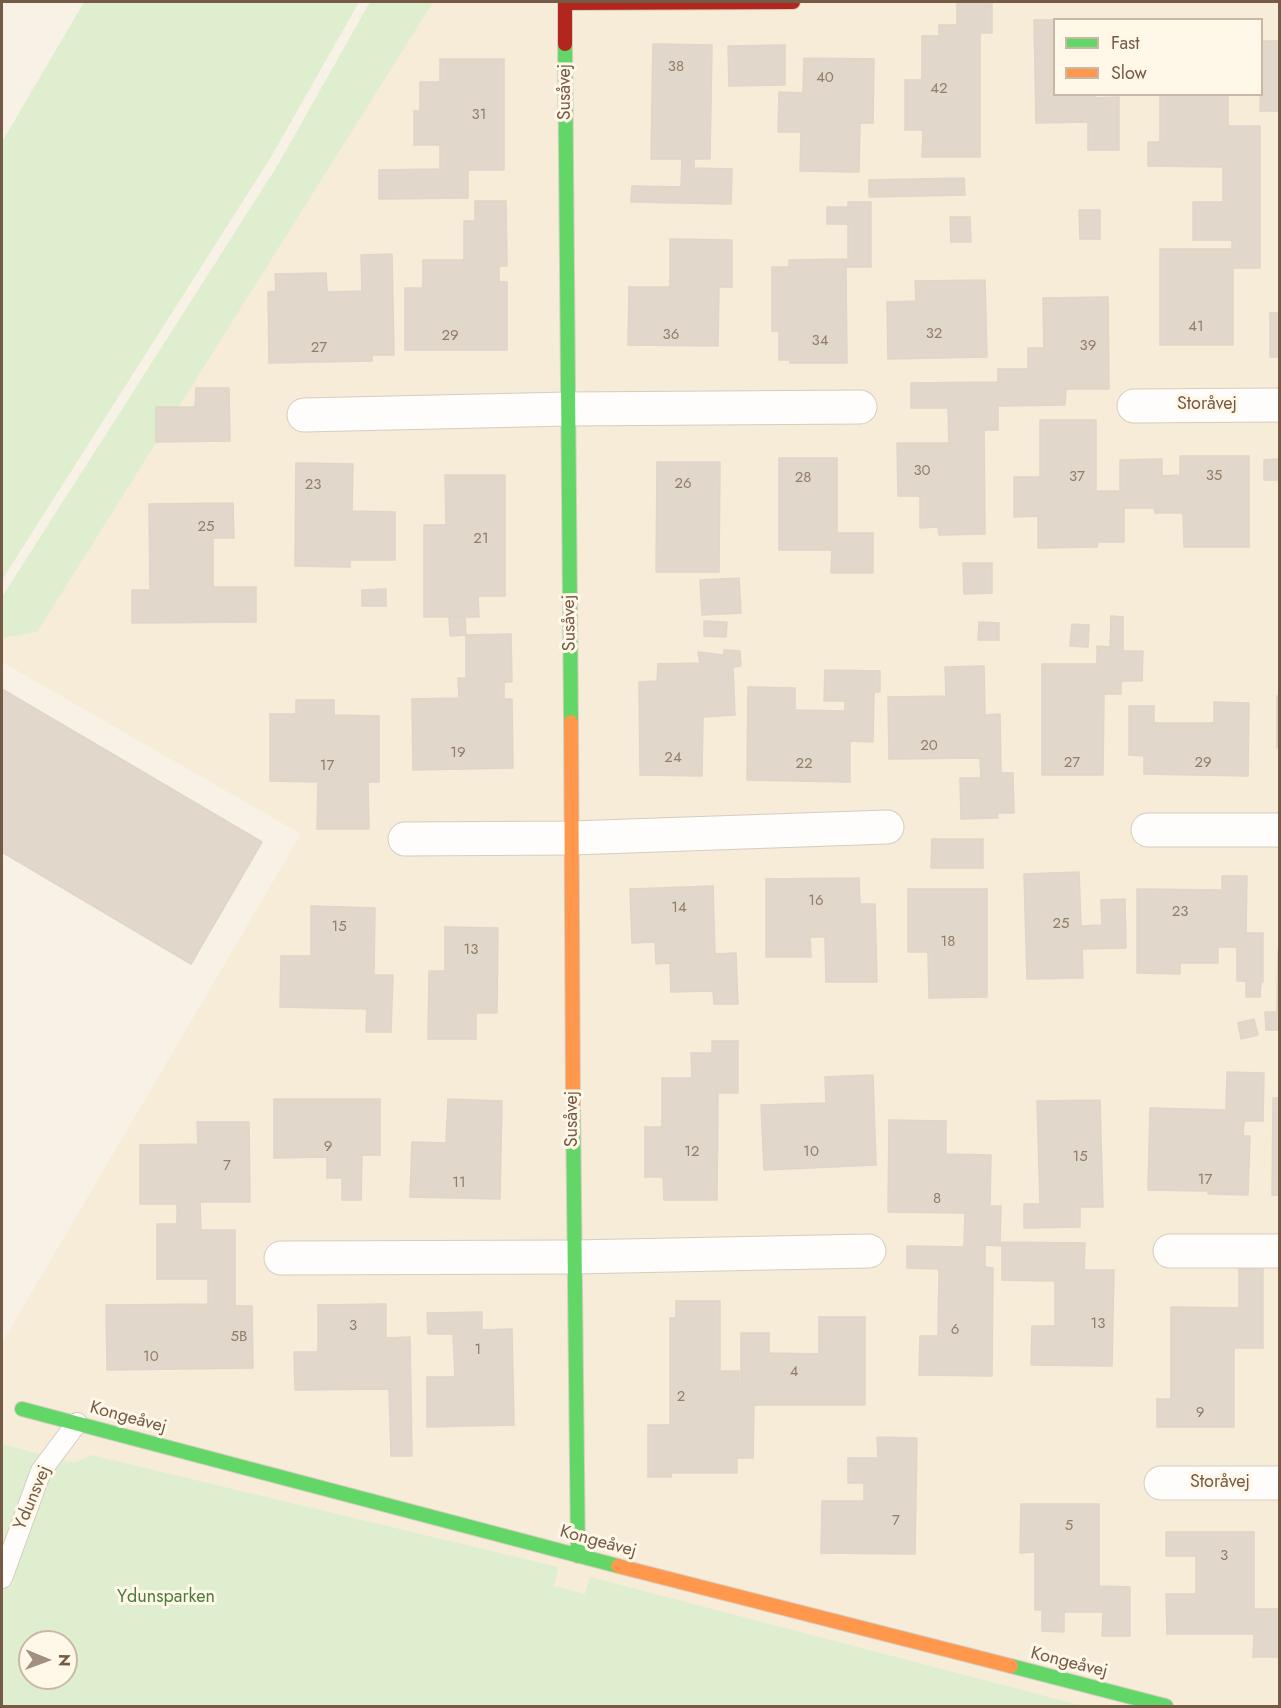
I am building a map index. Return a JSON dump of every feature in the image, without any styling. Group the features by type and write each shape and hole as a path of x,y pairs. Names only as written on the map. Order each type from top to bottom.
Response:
{"street":[{"name":"Susåvej","path":"578,1556 573,1257 565,3 793,2"},
{"name":"Storåvej","path":"1134,406 1280,405"},
{"path":"304,415 568,409 860,407"},
{"path":"405,839 572,838 887,827"},
{"path":"1148,830 1280,830"},
{"path":"281,1258 573,1257 869,1251"},
{"path":"1170,1251 1280,1251"},
{"name":"Kongeåvej","path":"22,1409 578,1556 1166,1707"},
{"name":"Storåvej","path":"1161,1483 1280,1483"}],"lane":[{"name":"Ydunsvej","path":"2,1578 40,1471 77,1423"}],"shaded area":[{"path":"389,2 1279,2 1279,1706 1022,1706 2,1444 2,1343 301,834 2,662 2,627"}],"green space":[{"path":"84,2 359,2 271,157 2,580 2,142"},
{"path":"370,2 433,2 37,632 2,638 2,597 276,168"},
{"name":"Ydunsparken","path":"2,1444 75,1463 91,1455 558,1567 554,1586 585,1594 590,1577 1083,1706 2,1706"}],"building":[{"path":"957,2 992,2 992,33 980,33 980,157 922,157 923,130 905,130 905,80 922,80 922,36 939,36 939,25 957,25"},
{"path":"1034,20 1053,20 1053,96 1119,97 1119,150 1088,150 1088,122 1036,123"},
{"path":"1263,41 1280,41 1280,111 1260,111 1260,96 1263,96"},
{"path":"653,44 712,45 710,159 694,159 694,168 732,169 731,204 631,202 632,186 681,187 682,159 651,159"},
{"path":"785,45 785,85 729,86 728,46"},
{"path":"804,58 874,59 873,123 860,123 859,172 800,171 801,132 778,132 779,92 803,93"},
{"path":"440,59 504,59 504,170 468,170 468,198 379,199 379,170 440,169 440,145 414,145 414,111 420,111 420,82 440,82"},
{"path":"1160,96 1228,96 1228,126 1260,126 1260,268 1233,268 1233,345 1160,345 1160,249 1232,249 1232,240 1193,240 1193,202 1223,202 1223,167 1148,166 1148,142 1160,142"},
{"path":"964,178 965,195 869,197 869,180"},
{"path":"475,201 506,201 507,266 499,266 499,282 507,282 507,350 405,350 405,288 423,288 423,260 464,260 464,221 475,221"},
{"path":"848,202 871,202 871,267 846,267 847,363 790,363 790,360 779,360 779,331 772,331 772,267 789,267 789,260 848,259 848,224 827,224 827,207 848,207"},
{"path":"1079,210 1100,210 1100,239 1080,239"},
{"path":"950,217 970,217 971,242 951,242"},
{"path":"670,239 732,240 732,287 719,287 718,346 628,345 629,287 670,287"},
{"path":"392,254 394,355 372,355 372,361 269,363 268,292 276,291 275,274 326,273 327,292 362,291 361,255"},
{"path":"985,280 987,357 888,359 887,302 916,301 915,281"},
{"path":"1108,297 1109,389 1066,389 1065,405 998,406 998,430 984,430 985,534 939,535 938,527 920,528 920,496 898,496 897,443 949,443 948,408 911,408 911,383 998,382 998,369 1028,369 1028,348 1044,348 1043,298"},
{"path":"1270,313 1280,313 1280,357 1270,357"},
{"path":"196,388 229,388 230,441 156,442 156,407 195,407"},
{"path":"1040,420 1096,420 1096,491 1120,491 1120,460 1162,459 1162,476 1180,475 1180,456 1249,456 1249,547 1184,547 1183,513 1155,513 1154,508 1124,508 1124,542 1098,542 1097,547 1038,548 1038,516 1014,517 1014,477 1040,477"},
{"path":"779,458 837,458 837,533 873,533 873,573 831,573 832,550 779,550"},
{"path":"1280,459 1280,480 1264,480 1264,460"},
{"path":"657,462 720,462 719,572 656,572"},
{"path":"296,463 353,464 352,511 395,512 395,560 350,560 350,567 295,566"},
{"path":"445,475 505,475 505,596 478,596 479,617 424,617 424,525 446,525"},
{"path":"233,503 234,538 213,538 213,587 256,587 256,622 132,623 132,590 150,590 149,504"},
{"path":"963,563 992,563 992,593 964,594"},
{"path":"739,578 741,613 702,615 700,580"},
{"path":"386,589 386,606 362,606 362,590"},
{"path":"1111,616 1123,617 1123,651 1143,651 1142,681 1121,681 1121,694 1104,694 1103,775 1042,775 1042,664 1097,664 1097,646 1110,647"},
{"path":"449,617 465,617 466,635 450,636"},
{"path":"704,621 727,622 726,637 704,636"},
{"path":"979,622 999,623 999,640 978,640"},
{"path":"1072,624 1089,625 1088,647 1070,646"},
{"path":"511,634 512,682 504,682 504,699 512,699 513,768 413,770 412,699 459,698 458,678 466,678 466,635"},
{"path":"724,650 740,651 741,666 733,667 735,715 703,717 702,776 640,775 639,682 657,681 658,664 700,663 698,652 724,655"},
{"path":"984,666 985,715 1000,714 1001,773 1013,773 1014,813 997,813 998,818 961,819 960,778 981,778 980,758 889,759 888,697 946,696 945,667"},
{"path":"825,670 880,671 880,692 874,692 873,742 850,741 850,782 747,780 748,687 795,688 795,710 845,711 845,701 824,701"},
{"path":"2,689 262,842 191,964 2,852"},
{"path":"1277,696 1280,696 1280,748 1277,748"},
{"path":"296,700 334,700 334,715 379,716 379,782 368,782 369,829 317,829 318,782 270,781 270,714 296,714"},
{"path":"1214,702 1249,703 1248,776 1144,774 1144,756 1129,755 1129,706 1154,706 1154,723 1214,723"},
{"path":"932,839 983,839 983,868 931,868"},
{"path":"1079,872 1081,926 1102,925 1101,900 1125,899 1126,948 1082,949 1083,978 1027,979 1024,874"},
{"path":"1222,876 1247,876 1246,933 1263,933 1263,982 1261,982 1260,997 1246,997 1246,981 1237,981 1237,947 1218,947 1218,963 1180,963 1180,974 1137,973 1137,889 1222,890"},
{"path":"859,878 860,904 875,904 877,982 826,982 825,937 810,937 811,957 766,957 766,879"},
{"path":"713,886 715,954 736,953 738,1004 714,1004 713,991 671,992 670,963 656,964 655,942 632,943 630,889"},
{"path":"908,889 987,889 987,997 929,998 928,952 908,952"},
{"path":"311,906 375,908 374,975 393,975 391,1032 366,1032 367,1009 280,1007 281,956 311,956"},
{"path":"445,927 498,928 497,1013 476,1013 476,1039 428,1039 429,971 445,971"},
{"path":"1278,951 1280,951 1280,1030 1266,1030 1265,1012 1277,1012"},
{"path":"1254,1019 1258,1035 1241,1039 1238,1023"},
{"path":"712,1041 738,1041 738,1093 718,1093 717,1200 664,1200 663,1177 645,1177 645,1127 662,1127 662,1078 692,1078 691,1053 712,1053"},
{"path":"1227,1072 1264,1073 1263,1121 1244,1121 1243,1136 1250,1136 1248,1195 1208,1194 1208,1191 1148,1190 1150,1108 1226,1110"},
{"path":"873,1075 876,1165 764,1170 761,1105 826,1103 825,1077"},
{"path":"1273,1098 1280,1098 1280,1195 1272,1195"},
{"path":"274,1099 380,1099 380,1155 362,1155 361,1200 342,1200 342,1178 327,1178 327,1157 274,1158"},
{"path":"448,1099 502,1101 500,1199 410,1197 412,1142 446,1143"},
{"path":"1100,1100 1103,1207 1080,1207 1080,1227 1024,1228 1024,1204 1040,1204 1037,1101"},
{"path":"889,1120 946,1121 946,1154 991,1155 990,1206 1001,1206 1000,1242 1085,1243 1084,1270 1114,1270 1112,1366 1031,1365 1032,1326 1055,1326 1055,1281 1002,1280 1002,1246 985,1245 985,1267 993,1268 992,1376 919,1375 920,1336 938,1336 939,1269 907,1268 907,1246 964,1247 965,1213 888,1212"},
{"path":"197,1122 249,1122 250,1202 200,1202 201,1230 235,1230 235,1306 252,1306 253,1368 107,1370 106,1305 208,1304 208,1279 157,1279 157,1224 177,1224 177,1204 140,1204 140,1145 198,1144"},
{"path":"1239,1269 1263,1269 1263,1348 1234,1348 1234,1427 1157,1427 1157,1399 1171,1399 1171,1307 1239,1308"},
{"path":"676,1301 720,1301 720,1371 739,1371 739,1387 741,1387 741,1333 769,1333 769,1353 819,1354 819,1317 865,1317 865,1405 754,1405 753,1458 737,1458 737,1473 671,1473 671,1477 648,1477 648,1425 670,1425 670,1318 676,1318"},
{"path":"386,1304 386,1338 410,1337 412,1456 391,1456 389,1389 295,1390 294,1352 318,1352 318,1305"},
{"path":"482,1312 482,1330 512,1329 514,1425 427,1427 427,1377 455,1377 453,1334 428,1334 427,1313"},
{"path":"877,1437 917,1438 915,1554 821,1553 822,1501 864,1501 864,1483 848,1483 848,1458 878,1458"},
{"path":"1021,1504 1099,1504 1099,1586 1130,1587 1130,1636 1102,1636 1103,1612 1064,1612 1064,1632 1042,1631 1042,1610 1035,1610 1035,1552 1020,1553"},
{"path":"1166,1532 1254,1532 1254,1609 1280,1609 1280,1657 1253,1657 1254,1634 1167,1634 1166,1594 1196,1594 1196,1556 1166,1556"}],"traffic: fast":[{"path":"565,44 571,722"},
{"path":"573,1107 578,1556"},
{"path":"22,1409 618,1566"},
{"path":"1011,1666 1166,1706"}],"traffic: slow":[{"path":"571,722 573,1107"},
{"path":"618,1566 1011,1666"}],"traffic: jam":[{"path":"565,44 565,3 793,2"}]}
